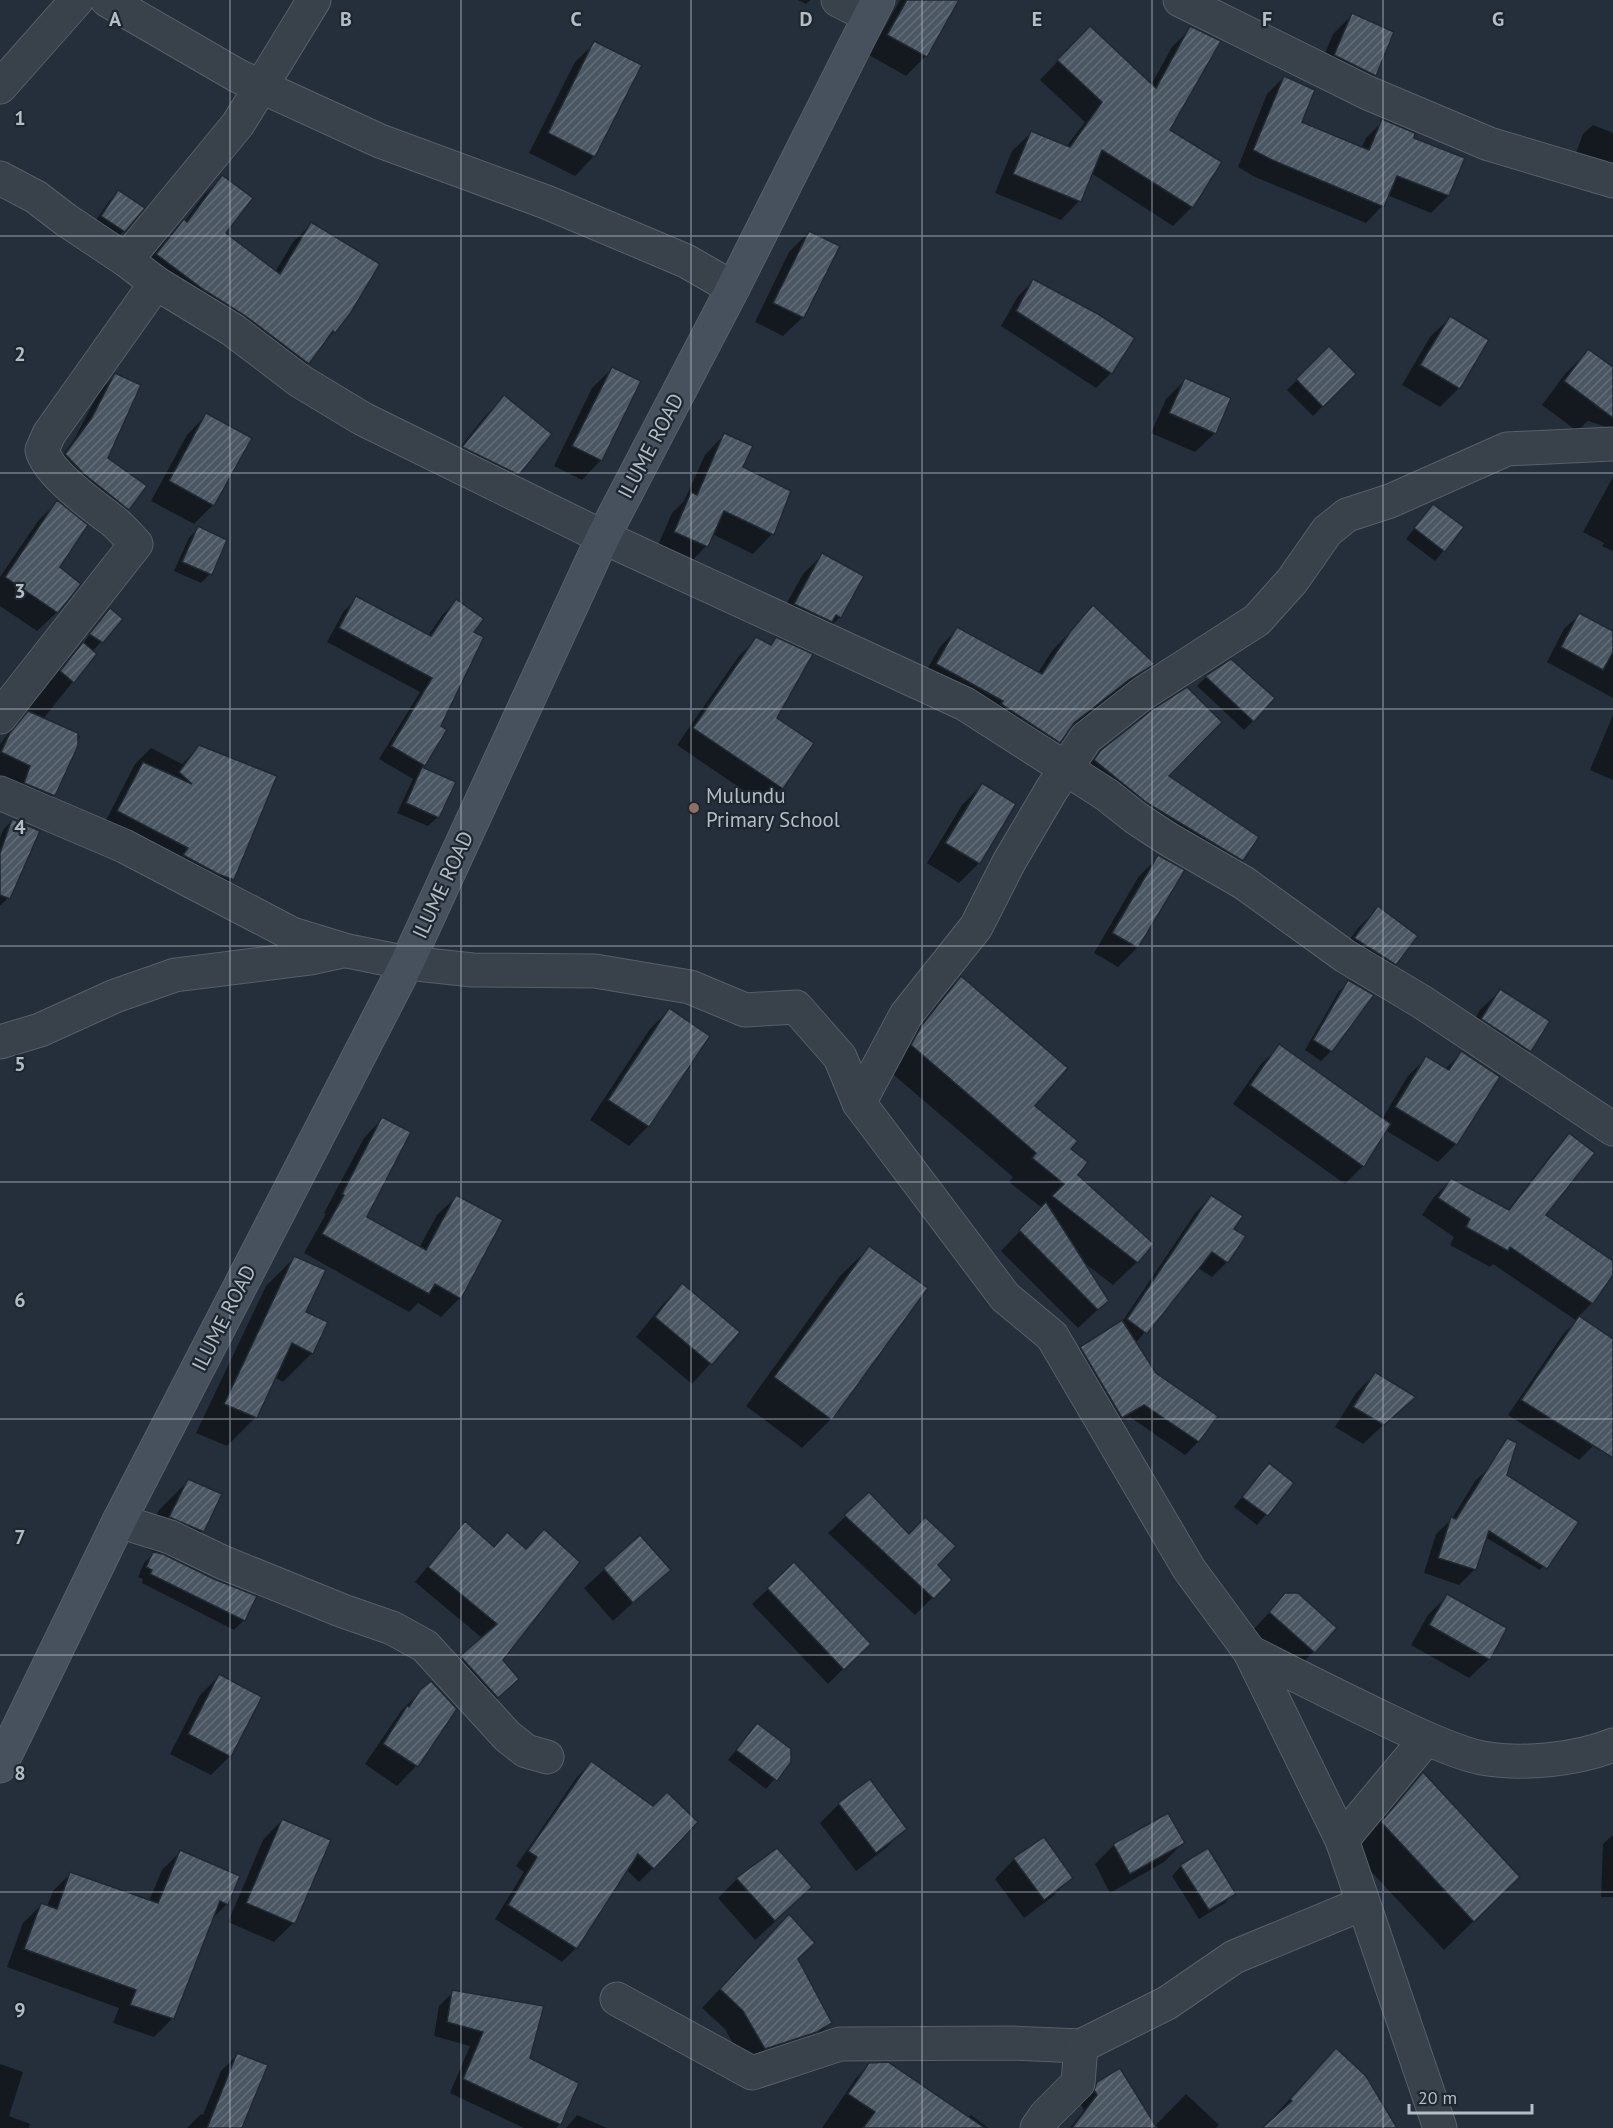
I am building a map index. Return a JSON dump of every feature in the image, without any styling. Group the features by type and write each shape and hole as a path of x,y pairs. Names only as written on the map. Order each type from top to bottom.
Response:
{"street":[{"path":"0,87 77,0"},
{"path":"107,0 238,76 380,141 546,202 675,257 734,288"},
{"path":"126,260 238,124 314,0"},
{"path":"838,0 873,8"},
{"path":"1180,0 1368,93 1489,144 1613,181"},
{"name":"ILUME ROAD","path":"2,1756 119,1521 408,963 603,537 734,288 873,8"},
{"path":"0,178 36,197 126,260 156,284 233,330 300,381 363,419 603,537 965,704 1107,795 1136,818 1244,884 1345,956 1422,1002 1613,1129"},
{"path":"0,717 136,544 114,522 88,504 48,463 42,450 49,434 156,284"},
{"path":"859,1103 906,1015 976,927 1009,862 1086,738 1142,694 1257,620 1292,581 1327,531 1347,515 1390,501 1507,449 1613,444"},
{"path":"0,793 124,846 292,933 348,951 408,963 473,970 595,971 690,987 744,1010 796,1007 840,1057 859,1103 1005,1298 1052,1336 1189,1569 1250,1652 1342,1840 1440,2128"},
{"path":"0,1042 40,1030 115,996 175,975 311,958 348,951"},
{"path":"119,1521 170,1537 222,1562 392,1628 425,1646 507,1736 526,1751 547,1757"},
{"path":"1250,1652 1426,1738 1482,1758 1523,1761 1591,1754 1613,1745"},
{"path":"1342,1840 1426,1738"},
{"path":"617,1999 753,2073 840,2044 1011,2043 1081,2046 1167,2003 1234,1957 1362,1904"},
{"path":"1037,2128 1046,2115 1078,2083 1081,2046"}],"building":[{"path":"907,0 959,0 927,57 887,35"},
{"path":"1352,13 1394,32 1376,76 1334,55"},
{"path":"1090,26 1156,88 1190,26 1221,41 1170,130 1222,162 1193,208 1102,150 1081,202 1013,174 1031,131 1070,147 1102,102 1057,60"},
{"path":"594,41 642,65 595,157 548,133"},
{"path":"1284,76 1315,90 1302,122 1369,150 1382,119 1415,133 1414,138 1465,158 1449,196 1397,176 1384,207 1253,150"},
{"path":"222,175 253,198 226,233 280,274 311,222 380,264 350,314 335,333 333,331 309,364 244,315 204,290 156,254 184,219 187,222"},
{"path":"118,190 145,208 125,232 101,216"},
{"path":"809,231 840,246 804,318 773,303"},
{"path":"1033,279 1098,314 1135,338 1112,374 1016,311"},
{"path":"1450,316 1489,340 1460,389 1420,365"},
{"path":"1329,346 1356,374 1323,407 1296,379"},
{"path":"1588,349 1613,367 1613,418 1564,381"},
{"path":"612,367 641,381 602,461 572,446"},
{"path":"115,373 141,385 108,458 147,486 129,510 84,474 65,454 91,419"},
{"path":"1185,378 1231,398 1216,434 1169,413"},
{"path":"504,395 552,434 519,475 462,447"},
{"path":"206,413 252,438 214,506 169,481"},
{"path":"724,433 753,446 743,467 791,491 774,535 724,511 708,547 674,532 691,492 697,495"},
{"path":"57,500 88,525 60,567 81,584 58,613 5,577"},
{"path":"1433,504 1464,527 1445,552 1414,528"},
{"path":"198,526 227,540 212,575 182,562"},
{"path":"822,553 864,576 841,618 836,615 832,622 794,604"},
{"path":"356,596 431,636 456,599 484,619 474,632 484,637 441,726 447,730 425,766 391,746 432,678 339,628"},
{"path":"1093,605 1155,664 1130,679 1074,723 1060,743 1001,704 1003,701 936,664 957,627 1042,674 1070,632"},
{"path":"110,608 123,619 103,643 89,634"},
{"path":"1579,613 1613,631 1613,652 1603,670 1561,647"},
{"name":"Mulundu Primary School","path":"756,637 771,645 776,637 813,654 777,718 814,743 783,789 693,728"},
{"path":"83,642 97,654 74,683 60,671"},
{"path":"1231,659 1275,698 1254,722 1205,676"},
{"path":"1187,687 1222,722 1169,776 1259,837 1243,861 1147,803 1094,760 1100,751 1153,709"},
{"path":"28,711 78,733 78,746 55,796 24,783 30,766 1,752 10,733"},
{"path":"199,745 277,776 234,880 183,855 188,848 117,811 143,762 192,784 179,772"},
{"path":"422,767 456,782 439,818 406,803"},
{"path":"982,783 1016,804 980,864 945,843"},
{"path":"12,819 40,831 10,899 0,895 0,853"},
{"path":"1158,855 1185,870 1138,948 1112,933"},
{"path":"1378,906 1418,936 1396,965 1354,938"},
{"path":"961,976 1068,1068 1035,1106 1078,1141 1071,1149 1088,1162 1078,1175 1154,1244 1138,1263 1052,1196 1064,1184 1032,1158 1036,1153 911,1045 922,1025"},
{"path":"1348,980 1374,995 1332,1052 1313,1040"},
{"path":"1500,989 1550,1021 1531,1052 1481,1019"},
{"path":"669,1008 710,1036 649,1127 608,1100"},
{"path":"1279,1044 1391,1124 1364,1167 1250,1085"},
{"path":"1461,1051 1500,1077 1457,1145 1395,1107 1426,1056 1449,1070"},
{"path":"382,1117 411,1132 367,1217 426,1250 456,1195 503,1220 461,1299 435,1284 429,1294 322,1234"},
{"path":"1569,1133 1595,1153 1546,1215 1613,1261 1613,1275 1593,1304 1510,1247 1508,1251 1466,1227 1470,1219 1438,1198 1451,1178 1509,1210"},
{"path":"1211,1195 1243,1216 1234,1229 1246,1236 1228,1263 1212,1252 1147,1334 1127,1319"},
{"path":"1046,1202 1109,1301 1098,1310 1019,1230"},
{"path":"869,1246 928,1288 832,1420 774,1377"},
{"path":"294,1256 326,1270 306,1312 328,1322 313,1354 292,1343 257,1418 224,1404"},
{"path":"682,1283 740,1332 712,1365 655,1317"},
{"path":"1579,1316 1613,1339 1613,1458 1521,1400"},
{"path":"1122,1320 1156,1373 1218,1416 1199,1442 1144,1405 1122,1418 1080,1347"},
{"path":"1375,1372 1416,1397 1384,1425 1353,1407"},
{"path":"1507,1438 1517,1443 1507,1475 1579,1522 1547,1569 1489,1531 1476,1570 1438,1558 1451,1517 1456,1519"},
{"path":"1269,1463 1294,1483 1268,1516 1242,1497"},
{"path":"188,1479 222,1494 204,1532 169,1517"},
{"path":"869,1492 909,1534 925,1517 956,1546 938,1565 952,1580 934,1599 844,1515"},
{"path":"465,1521 494,1547 507,1532 526,1549 544,1529 580,1562 503,1660 519,1679 498,1698 460,1656 497,1624 428,1567"},
{"path":"640,1535 671,1570 633,1603 603,1568"},
{"path":"153,1552 163,1554 214,1579 257,1596 245,1621 150,1574 152,1570 146,1567"},
{"path":"794,1562 871,1644 844,1670 767,1588"},
{"path":"1285,1593 1298,1593 1337,1628 1315,1653 1269,1612"},
{"path":"1447,1594 1507,1628 1490,1660 1429,1625"},
{"path":"219,1674 262,1697 231,1757 188,1734"},
{"path":"431,1681 457,1709 418,1767 383,1744 407,1706 409,1707 420,1690"},
{"path":"757,1723 791,1749 791,1762 777,1781 736,1750"},
{"path":"591,1761 653,1806 667,1792 698,1822 654,1869 638,1854 577,1949 508,1905 537,1857 528,1851"},
{"path":"1423,1772 1520,1877 1474,1922 1381,1822"},
{"path":"870,1779 907,1829 876,1853 838,1803"},
{"path":"1168,1813 1185,1843 1130,1874 1113,1844"},
{"path":"282,1819 331,1840 295,1924 246,1903"},
{"path":"1044,1837 1073,1878 1044,1900 1013,1858"},
{"path":"777,1848 812,1887 775,1921 736,1878"},
{"path":"1208,1848 1236,1894 1209,1910 1180,1865"},
{"path":"180,1850 240,1876 228,1905 220,1901 174,2019 130,2005 136,1990 24,1949 41,1903 57,1909 70,1872 158,1903"},
{"path":"789,1914 815,1943 798,1959 832,2023 817,2032 765,2049 743,2011 720,1989"},
{"path":"452,1990 544,2006 530,2058 579,2083 561,2125 463,2079 483,2032 447,2022"},
{"path":"1336,2048 1366,2076 1397,2128 1262,2128 1292,2101 1290,2099"},
{"path":"237,2053 268,2065 242,2128 207,2128"},
{"path":"888,2062 985,2128 863,2128 875,2112 848,2094 869,2063"},
{"path":"1120,2068 1157,2128 1072,2128 1097,2095 1094,2090 1097,2082"}],"place":[{"name":"Mulundu Primary School","path":"694,808"}]}
